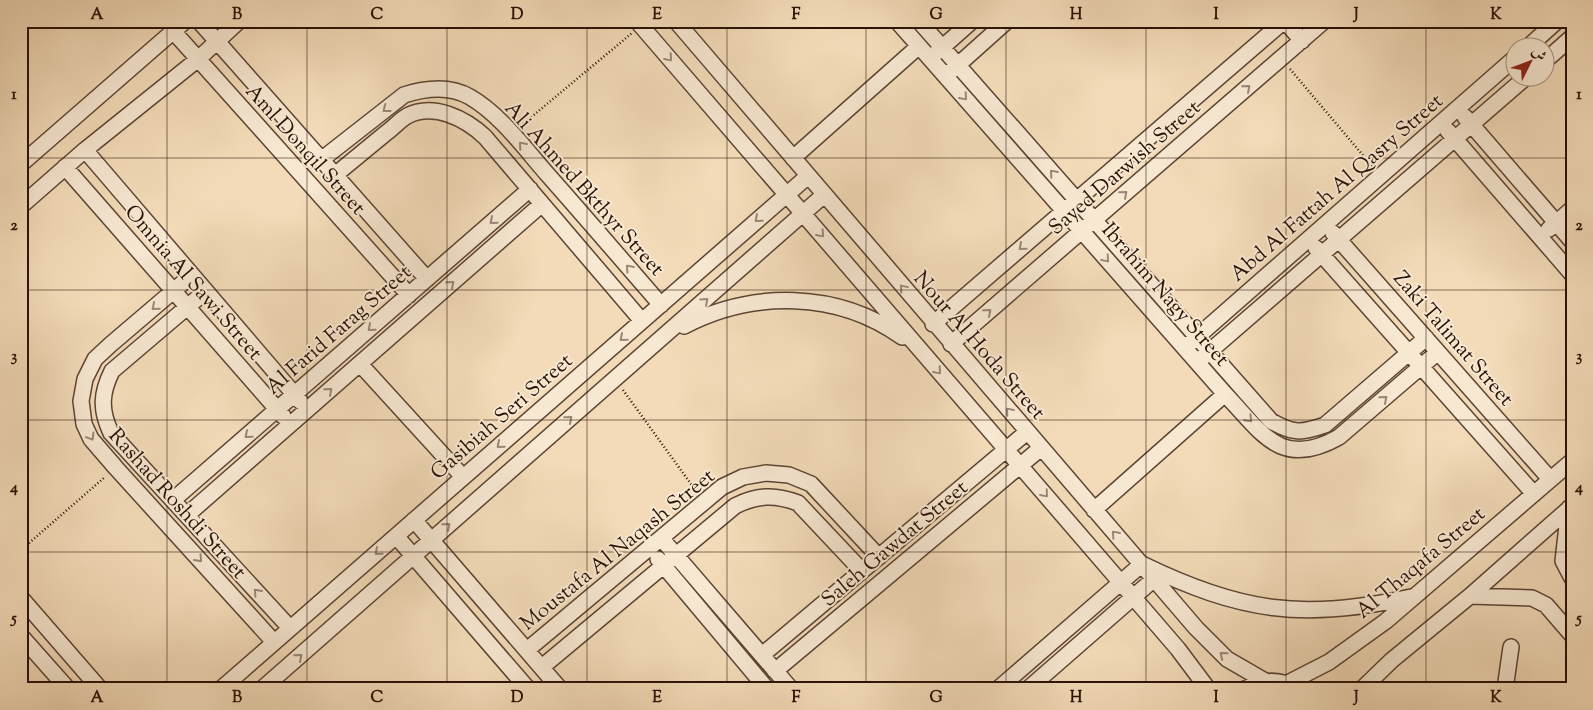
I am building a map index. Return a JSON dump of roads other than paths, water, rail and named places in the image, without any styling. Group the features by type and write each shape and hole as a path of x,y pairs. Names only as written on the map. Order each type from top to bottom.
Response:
{"street":[{"name":"Aml Donqil Street","path":"199,21 427,279"},
{"path":"21,206 85,150 197,60 240,21"},
{"name":"Nour Al Hoda Street","path":"676,21 1040,448 1211,644 1239,667 1265,681"},
{"name":"Ibrahim Nagy Street","path":"897,21 1225,394 1266,437 1277,445 1303,451 1321,447 1339,437 1438,352"},
{"name":"Ibrahim Nagy Street","path":"919,21 1271,422 1287,430 1304,432"},
{"path":"930,59 972,21"},
{"path":"945,76 1007,21"},
{"path":"1285,21 1302,41"},
{"name":"Sayed Darwish Street","path":"934,324 1285,21"},
{"path":"1538,38 1558,21 1572,36 1556,51"},
{"path":"639,23 1193,666 1208,689"},
{"name":"Sayed Darwish Street","path":"951,344 1302,41 1318,23"},
{"name":"Aml Donqil Street","path":"179,26 197,60 409,295"},
{"path":"21,164 179,26"},
{"path":"793,158 919,46"},
{"name":"Abd Al Fattah Al Qasry Street","path":"1185,348 1506,67"},
{"name":"Ali Ahmed Bkthyr Street","path":"321,160 404,95 420,90 437,88 454,91 470,97 512,133 661,304"},
{"name":"Abd Al Fattah Al Qasry Street","path":"1197,362 1513,88"},
{"path":"458,117 470,97"},
{"path":"1458,108 1572,241"},
{"name":"Ali Ahmed Bkthyr Street","path":"335,175 408,116 424,112 458,117 473,126 485,137 642,321"},
{"path":"1441,122 1572,274"},
{"name":"Omnia Al Sawi Street","path":"85,150 308,410"},
{"name":"Omnia Al Sawi Street","path":"65,167 290,424"},
{"name":"Gasibiah Seri Street","path":"221,689 808,176"},
{"name":"Al Farid Farag Street","path":"173,500 530,189"},
{"path":"262,689 615,378 656,345 824,195"},
{"name":"Al Farid Farag Street","path":"187,515 542,204"},
{"path":"1540,237 1572,208"},
{"name":"Zaki Talimat Street","path":"1326,224 1550,479"},
{"name":"Zaki Talimat Street","path":"1309,239 1534,494"},
{"path":"1558,258 1572,245"},
{"name":"Rashad Roshdi Street","path":"192,275 100,354 85,379 81,401 84,424 91,439 116,468 274,642"},
{"name":"Rashad Roshdi Street","path":"206,291 112,371 105,386 102,402 104,418 111,432 131,455 290,628"},
{"path":"656,345 686,325 718,311 753,302 788,300 824,304 858,313 890,328 919,349"},
{"path":"1303,451 1304,432 1325,425 1426,338"},
{"path":"360,364 463,477"},
{"path":"1094,510 1225,394"},
{"path":"528,421 544,440"},
{"name":"Saleh Gawdat Street","path":"762,655 1027,432"},
{"name":"Saleh Gawdat Street","path":"775,671 1040,448"},
{"path":"116,468 131,455"},
{"name":"Al Thaqafa Street","path":"1293,686 1386,621 1572,461"},
{"name":"Moustafa Al Naqash Street","path":"527,650 722,487 743,477 766,473 790,475 811,484 883,553 901,565"},
{"path":"784,498 790,475"},
{"name":"Moustafa Al Naqash Street","path":"542,667 734,506 758,497 784,498 798,503 862,571"},
{"path":"1570,507 1563,561 1572,578"},
{"path":"1362,689 1392,660 1470,596 1570,507"},
{"path":"414,520 560,689"},
{"path":"396,536 528,689"},
{"path":"662,538 791,689"},
{"path":"648,549 767,689"},
{"path":"1003,687 1142,564 1184,584 1228,600 1274,608 1320,611 1366,607 1411,598"},
{"path":"1028,689 1154,579"},
{"path":"1470,596 1532,598 1546,605 1572,635"},
{"path":"21,598 100,689"},
{"path":"21,636 68,689"},
{"path":"1505,689 1511,647"},
{"path":"1245,689 1265,681 1293,686"}]}
